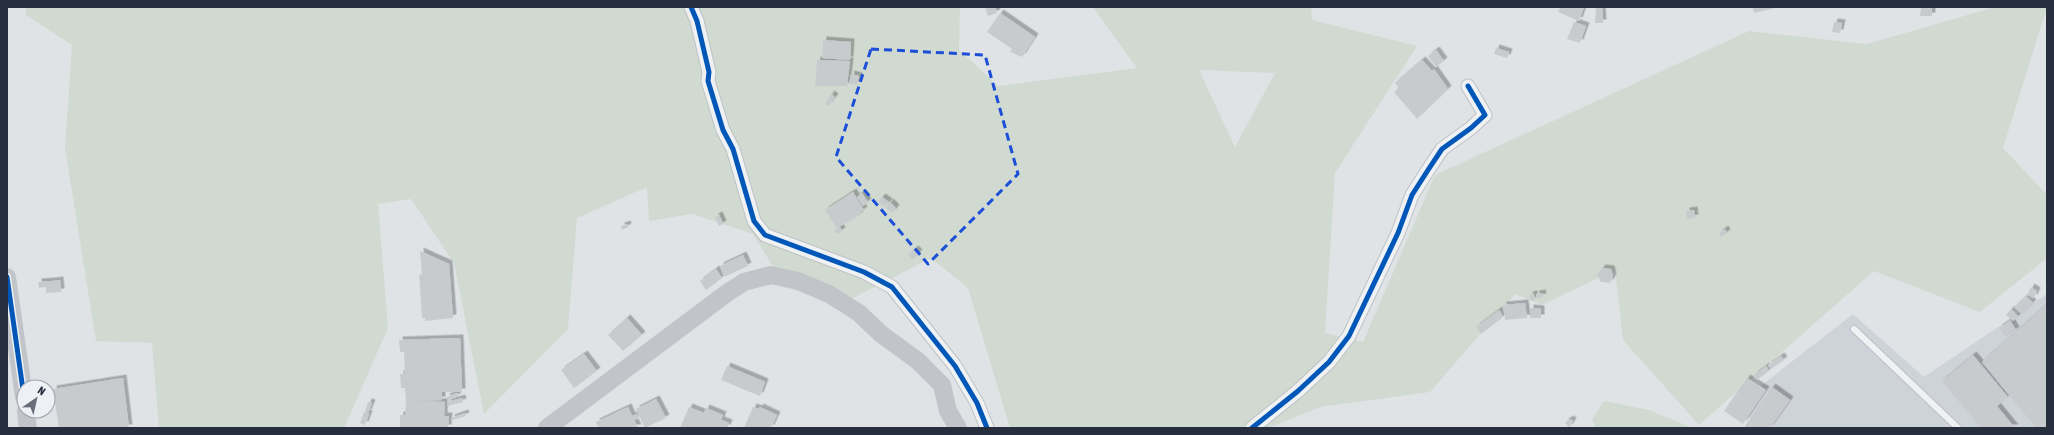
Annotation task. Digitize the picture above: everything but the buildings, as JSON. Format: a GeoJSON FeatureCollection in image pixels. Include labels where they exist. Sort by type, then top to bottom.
{"type":"FeatureCollection","features":[{"type":"Feature","properties":{"kind":"street"},"geometry":{"type":"LineString","coordinates":[[691,7],[697,21],[709,72],[708,81],[723,130],[733,149],[754,221],[765,235],[864,272],[892,287],[960,374],[977,403],[987,428]]}},
{"type":"Feature","properties":{"kind":"street"},"geometry":{"type":"LineString","coordinates":[[1252,428],[1298,391],[1329,362],[1349,336],[1398,233],[1412,195],[1442,150],[1471,128],[1485,114],[1468,86]]}},
{"type":"Feature","properties":{"kind":"street"},"geometry":{"type":"LineString","coordinates":[[547,428],[727,293],[744,282],[771,275],[798,282],[829,294],[859,313],[881,334],[918,361],[942,385],[948,411],[958,428]]}},
{"type":"Feature","properties":{"kind":"street"},"geometry":{"type":"LineString","coordinates":[[7,277],[21,379]]}},
{"type":"Feature","properties":{"kind":"street"},"geometry":{"type":"LineString","coordinates":[[942,385],[960,374]]}},
{"type":"Feature","properties":{"kind":"lane"},"geometry":{"type":"LineString","coordinates":[[1854,329],[1958,428]]}},
{"type":"Feature","properties":{"kind":"highlighted area"},"geometry":{"type":"Polygon","coordinates":[[[871,49],[985,55],[1018,174],[928,264],[836,157],[871,49]]]}},
{"type":"Feature","properties":{"kind":"shaded area"},"geometry":{"type":"Polygon","coordinates":[[[26,7],[960,7],[959,50],[998,86],[1137,68],[1093,7],[1311,7],[1312,20],[1417,46],[1335,173],[1325,333],[1363,342],[1435,175],[1749,31],[1867,44],[1995,7],[2047,7],[2003,148],[2047,195],[2047,258],[1980,312],[1874,271],[1699,425],[1623,340],[1615,270],[1542,305],[1515,294],[1430,392],[1320,407],[1269,428],[1010,428],[968,288],[931,258],[853,298],[772,265],[753,234],[692,214],[649,221],[647,187],[577,218],[568,329],[484,414],[454,263],[411,199],[378,204],[388,328],[344,428],[159,428],[152,343],[96,341],[65,148],[72,45],[26,15],[26,7]],[[1199,70],[1235,147],[1275,73],[1199,70]]]}},
{"type":"Feature","properties":{"kind":"shaded area"},"geometry":{"type":"Polygon","coordinates":[[[2047,294],[2047,428],[1763,428],[1734,407],[1853,314],[1924,377],[2047,294]]]}},
{"type":"Feature","properties":{"kind":"shaded area"},"geometry":{"type":"Polygon","coordinates":[[[1604,401],[1649,410],[1693,428],[1596,428],[1592,419],[1604,401]]]}},
{"type":"Feature","properties":{"kind":"cycle path"},"geometry":{"type":"LineString","coordinates":[[691,7],[697,21],[709,72],[708,81],[723,130],[733,149],[754,221],[765,235],[864,272],[892,287],[955,366],[977,403],[987,428]]}},
{"type":"Feature","properties":{"kind":"cycle path"},"geometry":{"type":"LineString","coordinates":[[1252,428],[1298,391],[1329,362],[1349,336],[1398,233],[1412,195],[1442,149],[1471,128],[1485,115],[1468,86]]}},
{"type":"Feature","properties":{"kind":"cycle path"},"geometry":{"type":"LineString","coordinates":[[7,277],[21,379]]}}]}
